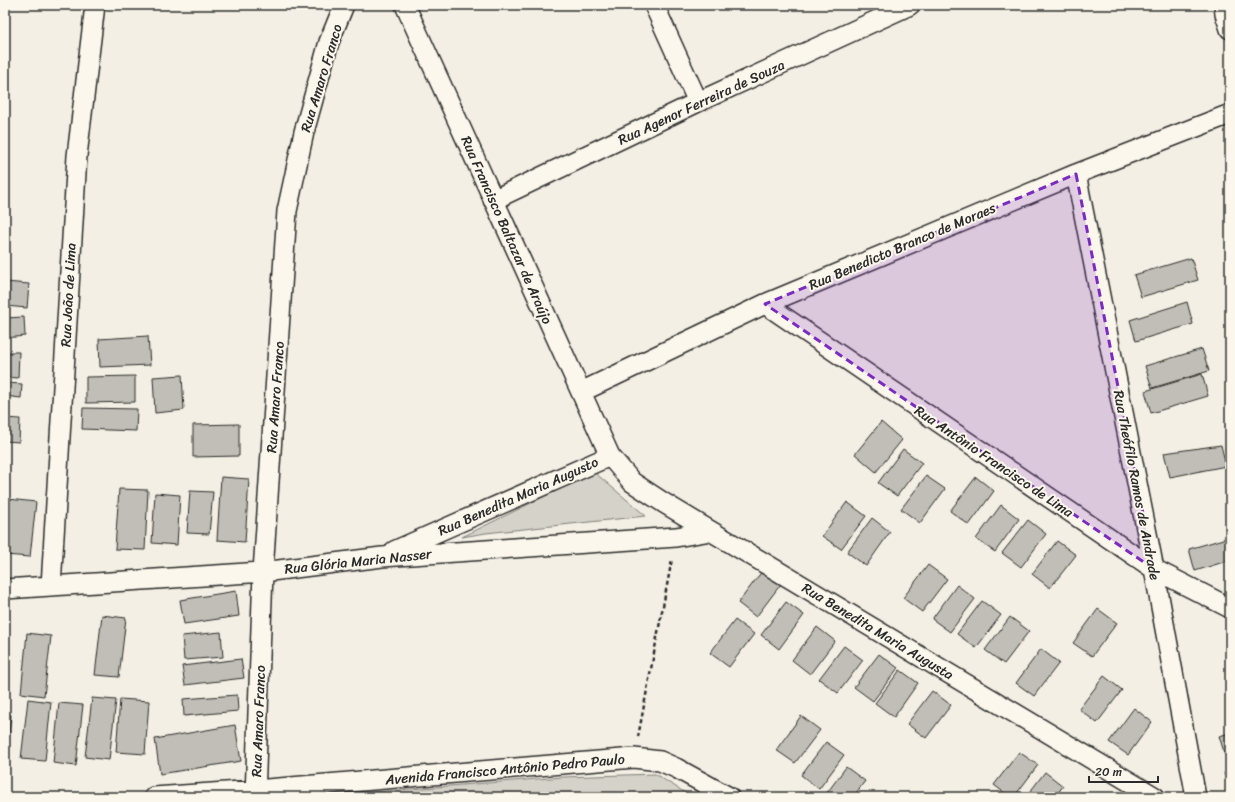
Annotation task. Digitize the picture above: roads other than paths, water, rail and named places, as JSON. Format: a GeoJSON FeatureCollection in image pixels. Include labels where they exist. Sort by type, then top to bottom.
{"type":"FeatureCollection","features":[{"type":"Feature","properties":{"kind":"street","name":"Rua João de Lima"},"geometry":{"type":"LineString","coordinates":[[51,586],[77,156],[95,5]]}},
{"type":"Feature","properties":{"kind":"street","name":"Rua Amaro Franco"},"geometry":{"type":"LineString","coordinates":[[255,793],[263,572],[288,211],[304,132],[329,42],[344,5]]}},
{"type":"Feature","properties":{"kind":"street","name":"Rua Francisco Baltazar de Araújo"},"geometry":{"type":"LineString","coordinates":[[405,5],[610,456]]}},
{"type":"Feature","properties":{"kind":"street"},"geometry":{"type":"LineString","coordinates":[[654,5],[698,102]]}},
{"type":"Feature","properties":{"kind":"street"},"geometry":{"type":"LineString","coordinates":[[1224,5],[1225,14],[1230,29]]}},
{"type":"Feature","properties":{"kind":"street","name":"Rua Agenor Ferreira de Souza"},"geometry":{"type":"LineString","coordinates":[[493,200],[904,6]]}},
{"type":"Feature","properties":{"kind":"street","name":"Rua Benedicto Branco de Moraes"},"geometry":{"type":"LineString","coordinates":[[581,392],[765,304],[1076,174],[1230,114]]}},
{"type":"Feature","properties":{"kind":"street","name":"Rua Theófilo Ramos de Andrade"},"geometry":{"type":"LineString","coordinates":[[1076,174],[1154,569],[1196,797]]}},
{"type":"Feature","properties":{"kind":"street","name":"Rua Antônio Francisco de Lima"},"geometry":{"type":"LineString","coordinates":[[765,304],[1154,569],[1230,608]]}},
{"type":"Feature","properties":{"kind":"street","name":"Rua Benedita Maria Augusta"},"geometry":{"type":"LineString","coordinates":[[610,456],[632,482],[664,503],[1155,797]]}},
{"type":"Feature","properties":{"kind":"street","name":"Rua Benedita Maria Augusto"},"geometry":{"type":"LineString","coordinates":[[382,557],[610,456]]}},
{"type":"Feature","properties":{"kind":"street","name":"Rua Glória Maria Nasser"},"geometry":{"type":"LineString","coordinates":[[5,589],[263,572],[382,557],[676,537],[711,531]]}},
{"type":"Feature","properties":{"kind":"street","name":"Avenida Francisco Antônio Pedro Paulo"},"geometry":{"type":"LineString","coordinates":[[154,797],[255,793],[634,758],[660,761],[729,797]]}}]}
